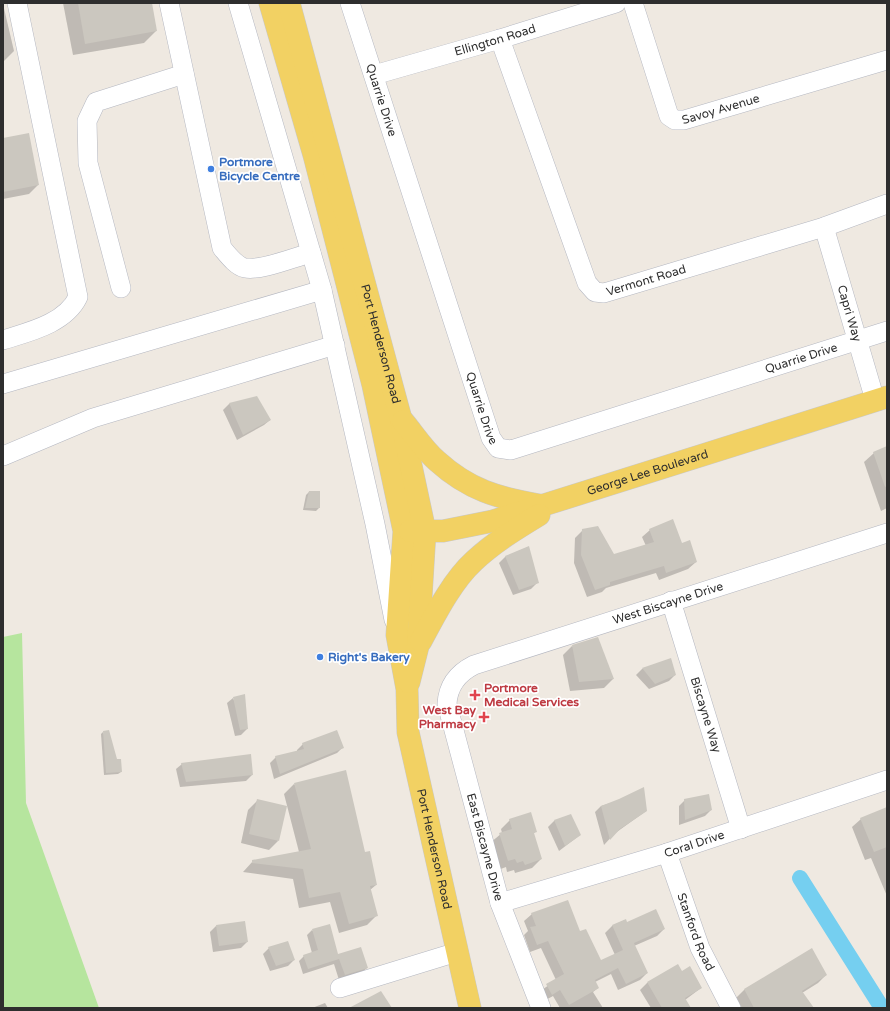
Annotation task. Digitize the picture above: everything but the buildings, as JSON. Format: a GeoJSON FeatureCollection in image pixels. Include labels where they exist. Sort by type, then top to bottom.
{"type":"FeatureCollection","features":[{"type":"Feature","properties":{"kind":"main road","name":"Port Henderson Road"},"geometry":{"type":"LineString","coordinates":[[270,3],[314,155],[371,378],[415,531],[397,635],[407,689],[408,732],[470,1008]]}},
{"type":"Feature","properties":{"kind":"main road","name":"Port Henderson Road"},"geometry":{"type":"LineString","coordinates":[[289,3],[401,419],[415,531],[418,646],[407,689]]}},
{"type":"Feature","properties":{"kind":"main road","name":"George Lee Boulevard"},"geometry":{"type":"LineString","coordinates":[[415,531],[443,531],[493,522],[881,398]]}},
{"type":"Feature","properties":{"kind":"main road"},"geometry":{"type":"LineString","coordinates":[[401,419],[436,461],[472,487],[504,499],[554,503]]}},
{"type":"Feature","properties":{"kind":"main road"},"geometry":{"type":"LineString","coordinates":[[418,646],[438,610],[472,562],[499,541],[554,503]]}},
{"type":"Feature","properties":{"kind":"street"},"geometry":{"type":"LineString","coordinates":[[3,340],[47,325],[66,312],[78,297],[17,3]]}},
{"type":"Feature","properties":{"kind":"street"},"geometry":{"type":"LineString","coordinates":[[168,3],[222,248],[232,260],[244,268],[256,268],[311,253]]}},
{"type":"Feature","properties":{"kind":"street"},"geometry":{"type":"LineString","coordinates":[[238,3],[322,290],[375,524],[397,635]]}},
{"type":"Feature","properties":{"kind":"street","name":"Quarrie Drive"},"geometry":{"type":"LineString","coordinates":[[350,3],[491,438],[498,448],[511,450],[887,331]]}},
{"type":"Feature","properties":{"kind":"street","name":"Ellington Road"},"geometry":{"type":"LineString","coordinates":[[374,74],[500,39],[616,3]]}},
{"type":"Feature","properties":{"kind":"street","name":"Savoy Avenue"},"geometry":{"type":"LineString","coordinates":[[634,3],[669,116],[675,120],[684,120],[887,60]]}},
{"type":"Feature","properties":{"kind":"street","name":"Vermont Road"},"geometry":{"type":"LineString","coordinates":[[500,39],[586,283],[595,292],[604,293],[824,227],[887,204]]}},
{"type":"Feature","properties":{"kind":"street"},"geometry":{"type":"LineString","coordinates":[[121,288],[88,163],[87,121],[96,102],[184,74]]}},
{"type":"Feature","properties":{"kind":"street","name":"Capri Way"},"geometry":{"type":"LineString","coordinates":[[824,227],[857,340],[881,398]]}},
{"type":"Feature","properties":{"kind":"street"},"geometry":{"type":"LineString","coordinates":[[3,384],[322,290]]}},
{"type":"Feature","properties":{"kind":"street"},"geometry":{"type":"LineString","coordinates":[[3,456],[93,418],[334,345]]}},
{"type":"Feature","properties":{"kind":"street"},"geometry":{"type":"LineString","coordinates":[[375,524],[389,529],[415,531]]}},
{"type":"Feature","properties":{"kind":"street","name":"West Biscayne Drive"},"geometry":{"type":"LineString","coordinates":[[454,682],[462,672],[474,665],[887,533]]}},
{"type":"Feature","properties":{"kind":"street","name":"Biscayne Way"},"geometry":{"type":"LineString","coordinates":[[671,601],[741,829]]}},
{"type":"Feature","properties":{"kind":"street","name":"East Biscayne Drive"},"geometry":{"type":"LineString","coordinates":[[454,682],[447,696],[447,704],[500,903],[541,1008]]}},
{"type":"Feature","properties":{"kind":"street","name":"Coral Drive"},"geometry":{"type":"LineString","coordinates":[[500,903],[667,853],[887,780]]}},
{"type":"Feature","properties":{"kind":"street","name":"Stanford Road"},"geometry":{"type":"LineString","coordinates":[[667,853],[700,948],[731,1008]]}},
{"type":"Feature","properties":{"kind":"street"},"geometry":{"type":"LineString","coordinates":[[340,988],[457,952]]}},
{"type":"Feature","properties":{"kind":"green space"},"geometry":{"type":"Polygon","coordinates":[[[22,633],[26,803],[99,1008],[3,1008],[3,637],[22,633]]]}},
{"type":"Feature","properties":{"kind":"waterway"},"geometry":{"type":"LineString","coordinates":[[800,878],[882,1008]]}},
{"type":"Feature","properties":{"kind":"place","name":"Portmore Bicycle Centre"},"geometry":{"type":"Point","coordinates":[211,169]}},
{"type":"Feature","properties":{"kind":"place","name":"Right's Bakery"},"geometry":{"type":"Point","coordinates":[320,657]}},
{"type":"Feature","properties":{"kind":"place","name":"Portmore Medical Services"},"geometry":{"type":"Point","coordinates":[475,695]}},
{"type":"Feature","properties":{"kind":"place","name":"West Bay Pharmacy"},"geometry":{"type":"Point","coordinates":[484,717]}}]}
